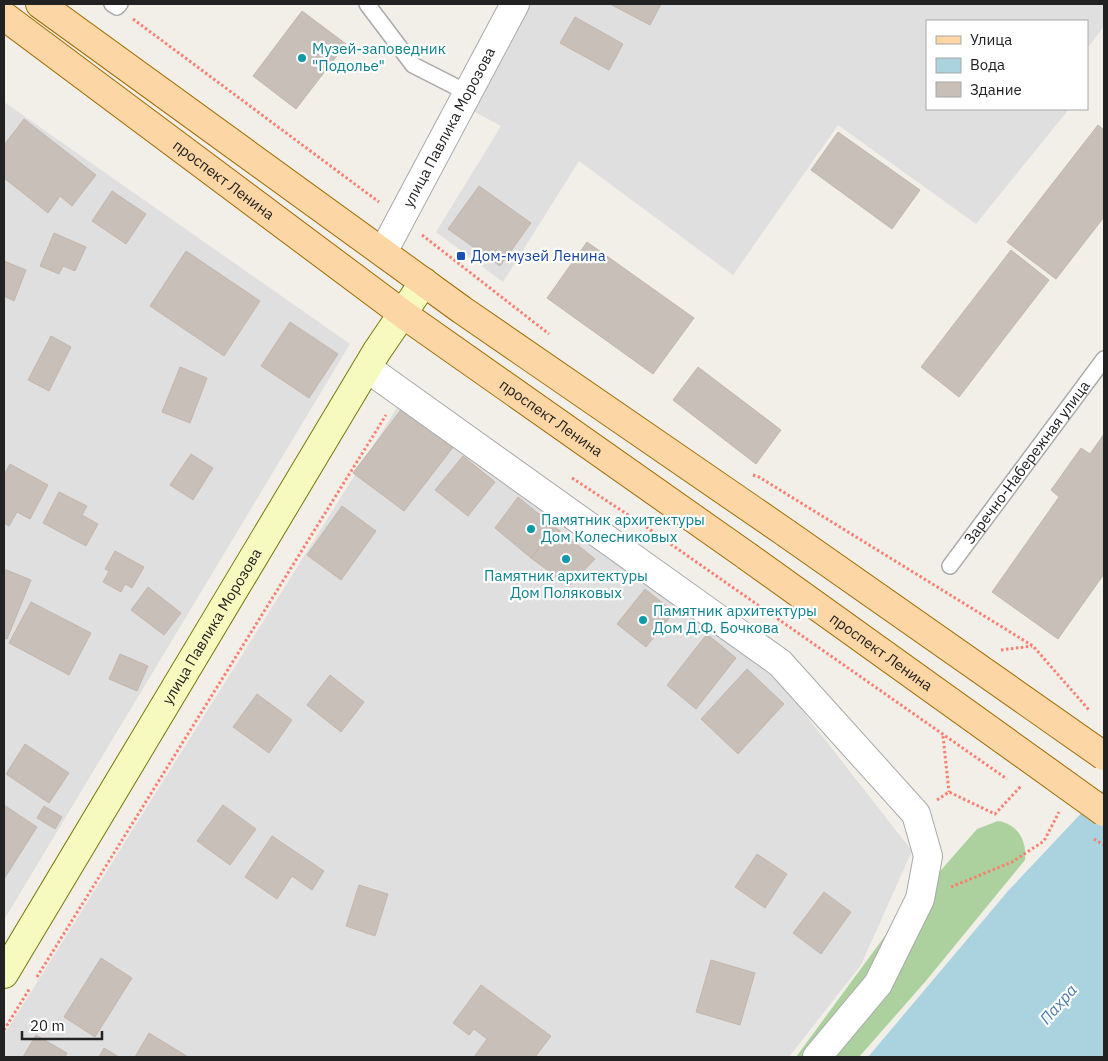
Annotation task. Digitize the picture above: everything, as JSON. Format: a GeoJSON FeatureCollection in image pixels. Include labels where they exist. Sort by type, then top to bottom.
{"type":"FeatureCollection","features":[{"type":"Feature","properties":{"kind":"main road"},"geometry":{"type":"LineString","coordinates":[[40,4],[424,282],[1104,756]]}},
{"type":"Feature","properties":{"kind":"main road","name":"проспект Ленина"},"geometry":{"type":"LineString","coordinates":[[4,16],[402,314],[747,556],[1104,812]]}},
{"type":"Feature","properties":{"kind":"street","name":"улица Павлика Морозова"},"geometry":{"type":"LineString","coordinates":[[383,252],[515,4]]}},
{"type":"Feature","properties":{"kind":"street","name":"улица Павлика Морозова"},"geometry":{"type":"LineString","coordinates":[[4,974],[367,368],[424,282]]}},
{"type":"Feature","properties":{"kind":"street"},"geometry":{"type":"LineString","coordinates":[[367,368],[780,663],[916,814],[928,856],[920,899],[878,984],[817,1057]]}},
{"type":"Feature","properties":{"kind":"lane"},"geometry":{"type":"LineString","coordinates":[[367,4],[413,65],[468,93]]}},
{"type":"Feature","properties":{"kind":"lane","name":"Заречно-Набережная улица"},"geometry":{"type":"LineString","coordinates":[[950,566],[1104,359]]}},
{"type":"Feature","properties":{"kind":"path"},"geometry":{"type":"LineString","coordinates":[[116,5],[401,219]]}},
{"type":"Feature","properties":{"kind":"path"},"geometry":{"type":"LineString","coordinates":[[4,1030],[401,391]]}},
{"type":"Feature","properties":{"kind":"path"},"geometry":{"type":"LineString","coordinates":[[642,524],[1008,780]]}},
{"type":"Feature","properties":{"kind":"path"},"geometry":{"type":"LineString","coordinates":[[995,652],[1033,646]]}},
{"type":"Feature","properties":{"kind":"path"},"geometry":{"type":"LineString","coordinates":[[944,736],[949,792]]}},
{"type":"Feature","properties":{"kind":"path"},"geometry":{"type":"LineString","coordinates":[[1016,785],[1024,790]]}},
{"type":"Feature","properties":{"kind":"path"},"geometry":{"type":"LineString","coordinates":[[920,899],[1012,862],[1044,841],[1060,809]]}},
{"type":"Feature","properties":{"kind":"path"},"geometry":{"type":"LineString","coordinates":[[1056,812],[1064,818]]}},
{"type":"Feature","properties":{"kind":"path"},"geometry":{"type":"LineString","coordinates":[[1088,834],[1104,845]]}},
{"type":"Feature","properties":{"kind":"shaded area"},"geometry":{"type":"Polygon","coordinates":[[[528,4],[1104,4],[1104,26],[1088,48],[1088,20],[926,20],[926,110],[1068,110],[976,224],[838,125],[733,275],[579,161],[503,282],[436,232],[501,126],[473,111],[528,4]]]}},
{"type":"Feature","properties":{"kind":"shaded area"},"geometry":{"type":"Polygon","coordinates":[[[4,102],[350,344],[4,920],[4,102]]]}},
{"type":"Feature","properties":{"kind":"shaded area"},"geometry":{"type":"Polygon","coordinates":[[[403,398],[780,682],[912,851],[861,965],[789,1057],[4,1057],[4,1035],[403,398]]]}},
{"type":"Feature","properties":{"kind":"green space"},"geometry":{"type":"Polygon","coordinates":[[[998,821],[1011,826],[1020,834],[1023,840],[1025,860],[925,982],[859,1057],[796,1057],[893,925],[977,829],[998,821]]]}},
{"type":"Feature","properties":{"kind":"water","name":"Пахра"},"geometry":{"type":"Polygon","coordinates":[[[1104,789],[1104,1057],[868,1057],[1008,891],[1104,789]]]}},
{"type":"Feature","properties":{"kind":"building"},"geometry":{"type":"Polygon","coordinates":[[[610,4],[661,4],[650,25],[610,4]]]}},
{"type":"Feature","properties":{"kind":"building"},"geometry":{"type":"Polygon","coordinates":[[[302,11],[346,44],[296,109],[253,76],[302,11]]]}},
{"type":"Feature","properties":{"kind":"building"},"geometry":{"type":"Polygon","coordinates":[[[575,17],[623,44],[609,70],[560,43],[575,17]]]}},
{"type":"Feature","properties":{"kind":"building"},"geometry":{"type":"Polygon","coordinates":[[[24,119],[96,175],[72,206],[60,196],[48,213],[4,178],[4,145],[24,119]]]}},
{"type":"Feature","properties":{"kind":"building"},"geometry":{"type":"Polygon","coordinates":[[[1098,125],[1104,130],[1104,217],[1056,279],[1007,242],[1098,125]]]}},
{"type":"Feature","properties":{"kind":"building"},"geometry":{"type":"Polygon","coordinates":[[[838,132],[920,190],[892,229],[811,170],[838,132]]]}},
{"type":"Feature","properties":{"kind":"building"},"geometry":{"type":"Polygon","coordinates":[[[479,186],[531,223],[500,266],[448,229],[479,186]]]}},
{"type":"Feature","properties":{"kind":"building"},"geometry":{"type":"Polygon","coordinates":[[[112,191],[146,214],[126,244],[92,221],[112,191]]]}},
{"type":"Feature","properties":{"kind":"building"},"geometry":{"type":"Polygon","coordinates":[[[54,233],[86,247],[75,271],[63,266],[59,274],[40,266],[54,233]]]}},
{"type":"Feature","properties":{"kind":"building"},"geometry":{"type":"Polygon","coordinates":[[[587,242],[694,318],[653,374],[547,298],[587,242]]]}},
{"type":"Feature","properties":{"kind":"building"},"geometry":{"type":"Polygon","coordinates":[[[1011,250],[1049,280],[959,397],[921,367],[1011,250]]]}},
{"type":"Feature","properties":{"kind":"building"},"geometry":{"type":"Polygon","coordinates":[[[186,251],[260,301],[224,356],[150,306],[186,251]]]}},
{"type":"Feature","properties":{"kind":"building"},"geometry":{"type":"Polygon","coordinates":[[[4,261],[26,270],[14,301],[4,296],[4,261]]]}},
{"type":"Feature","properties":{"kind":"building"},"geometry":{"type":"Polygon","coordinates":[[[290,322],[338,354],[309,398],[261,366],[290,322]]]}},
{"type":"Feature","properties":{"kind":"building"},"geometry":{"type":"Polygon","coordinates":[[[51,336],[71,347],[49,391],[28,380],[51,336]]]}},
{"type":"Feature","properties":{"kind":"building"},"geometry":{"type":"Polygon","coordinates":[[[180,367],[207,378],[190,423],[162,412],[180,367]]]}},
{"type":"Feature","properties":{"kind":"building"},"geometry":{"type":"Polygon","coordinates":[[[698,367],[781,430],[756,464],[673,400],[698,367]]]}},
{"type":"Feature","properties":{"kind":"building"},"geometry":{"type":"Polygon","coordinates":[[[403,407],[454,446],[404,511],[353,473],[403,407]]]}},
{"type":"Feature","properties":{"kind":"building"},"geometry":{"type":"Polygon","coordinates":[[[1104,434],[1104,574],[1058,639],[992,592],[1059,497],[1051,490],[1081,448],[1090,454],[1104,434]]]}},
{"type":"Feature","properties":{"kind":"building"},"geometry":{"type":"Polygon","coordinates":[[[191,454],[213,468],[193,500],[170,485],[191,454]]]}},
{"type":"Feature","properties":{"kind":"building"},"geometry":{"type":"Polygon","coordinates":[[[463,456],[495,482],[468,516],[435,490],[463,456]]]}},
{"type":"Feature","properties":{"kind":"building"},"geometry":{"type":"Polygon","coordinates":[[[10,464],[48,485],[30,519],[17,512],[9,526],[4,523],[4,475],[10,464]]]}},
{"type":"Feature","properties":{"kind":"building"},"geometry":{"type":"Polygon","coordinates":[[[59,492],[87,506],[82,515],[98,524],[86,546],[43,523],[59,492]]]}},
{"type":"Feature","properties":{"kind":"building"},"geometry":{"type":"Polygon","coordinates":[[[518,497],[555,527],[531,558],[495,528],[518,497]]]}},
{"type":"Feature","properties":{"kind":"building"},"geometry":{"type":"Polygon","coordinates":[[[342,506],[376,531],[341,580],[307,555],[342,506]]]}},
{"type":"Feature","properties":{"kind":"building"},"geometry":{"type":"Polygon","coordinates":[[[555,527],[595,559],[569,586],[531,558],[555,527]]]}},
{"type":"Feature","properties":{"kind":"building"},"geometry":{"type":"Polygon","coordinates":[[[115,551],[144,567],[132,588],[125,584],[121,592],[103,582],[109,571],[105,569],[115,551]]]}},
{"type":"Feature","properties":{"kind":"building"},"geometry":{"type":"Polygon","coordinates":[[[4,569],[31,580],[7,639],[4,638],[4,569]]]}},
{"type":"Feature","properties":{"kind":"building"},"geometry":{"type":"Polygon","coordinates":[[[148,587],[181,613],[164,635],[131,610],[148,587]]]}},
{"type":"Feature","properties":{"kind":"building"},"geometry":{"type":"Polygon","coordinates":[[[645,589],[674,612],[646,647],[617,624],[645,589]]]}},
{"type":"Feature","properties":{"kind":"building"},"geometry":{"type":"Polygon","coordinates":[[[31,602],[91,633],[69,675],[9,643],[31,602]]]}},
{"type":"Feature","properties":{"kind":"building"},"geometry":{"type":"Polygon","coordinates":[[[707,634],[736,658],[696,709],[667,685],[707,634]]]}},
{"type":"Feature","properties":{"kind":"building"},"geometry":{"type":"Polygon","coordinates":[[[120,654],[148,666],[137,691],[109,679],[120,654]]]}},
{"type":"Feature","properties":{"kind":"building"},"geometry":{"type":"Polygon","coordinates":[[[747,669],[784,704],[738,754],[701,719],[747,669]]]}},
{"type":"Feature","properties":{"kind":"building"},"geometry":{"type":"Polygon","coordinates":[[[330,675],[364,702],[341,732],[307,705],[330,675]]]}},
{"type":"Feature","properties":{"kind":"building"},"geometry":{"type":"Polygon","coordinates":[[[257,694],[292,720],[269,753],[233,727],[257,694]]]}},
{"type":"Feature","properties":{"kind":"building"},"geometry":{"type":"Polygon","coordinates":[[[25,744],[69,773],[49,803],[6,774],[25,744]]]}},
{"type":"Feature","properties":{"kind":"building"},"geometry":{"type":"Polygon","coordinates":[[[4,805],[37,827],[4,879],[4,805]]]}},
{"type":"Feature","properties":{"kind":"building"},"geometry":{"type":"Polygon","coordinates":[[[223,805],[256,829],[230,865],[197,841],[223,805]]]}},
{"type":"Feature","properties":{"kind":"building"},"geometry":{"type":"Polygon","coordinates":[[[44,806],[62,817],[55,829],[37,818],[44,806]]]}},
{"type":"Feature","properties":{"kind":"building"},"geometry":{"type":"Polygon","coordinates":[[[272,836],[324,871],[312,890],[292,876],[277,899],[245,877],[272,836]]]}},
{"type":"Feature","properties":{"kind":"building"},"geometry":{"type":"Polygon","coordinates":[[[757,854],[787,874],[765,908],[735,887],[757,854]]]}},
{"type":"Feature","properties":{"kind":"building"},"geometry":{"type":"Polygon","coordinates":[[[359,885],[388,894],[375,936],[346,926],[359,885]]]}},
{"type":"Feature","properties":{"kind":"building"},"geometry":{"type":"Polygon","coordinates":[[[824,892],[851,912],[821,954],[793,933],[824,892]]]}},
{"type":"Feature","properties":{"kind":"building"},"geometry":{"type":"Polygon","coordinates":[[[101,958],[132,978],[95,1037],[64,1017],[101,958]]]}},
{"type":"Feature","properties":{"kind":"building"},"geometry":{"type":"Polygon","coordinates":[[[711,960],[755,973],[740,1025],[696,1012],[711,960]]]}},
{"type":"Feature","properties":{"kind":"building"},"geometry":{"type":"Polygon","coordinates":[[[481,985],[551,1036],[535,1057],[474,1057],[487,1039],[474,1029],[469,1035],[453,1023],[481,985]]]}},
{"type":"Feature","properties":{"kind":"building"},"geometry":{"type":"Polygon","coordinates":[[[149,1033],[188,1057],[135,1057],[149,1033]]]}},
{"type":"Feature","properties":{"kind":"building"},"geometry":{"type":"Polygon","coordinates":[[[36,1035],[67,1053],[65,1057],[23,1057],[36,1035]]]}},
{"type":"Feature","properties":{"kind":"building"},"geometry":{"type":"Polygon","coordinates":[[[104,1048],[119,1057],[99,1057],[104,1048]]]}},
{"type":"Feature","properties":{"kind":"place","name":"Музей-заповедник \"Подолье\""},"geometry":{"type":"Point","coordinates":[302,58]}},
{"type":"Feature","properties":{"kind":"place","name":"Дом-музей Ленина"},"geometry":{"type":"Point","coordinates":[461,256]}},
{"type":"Feature","properties":{"kind":"place","name":"Памятник архитектуры Дом Колесниковых"},"geometry":{"type":"Point","coordinates":[531,529]}},
{"type":"Feature","properties":{"kind":"place","name":"Памятник архитектуры Дом Поляковых"},"geometry":{"type":"Point","coordinates":[566,559]}},
{"type":"Feature","properties":{"kind":"place","name":"Памятник архитектуры Дом Д.Ф. Бочкова"},"geometry":{"type":"Point","coordinates":[643,620]}}]}
